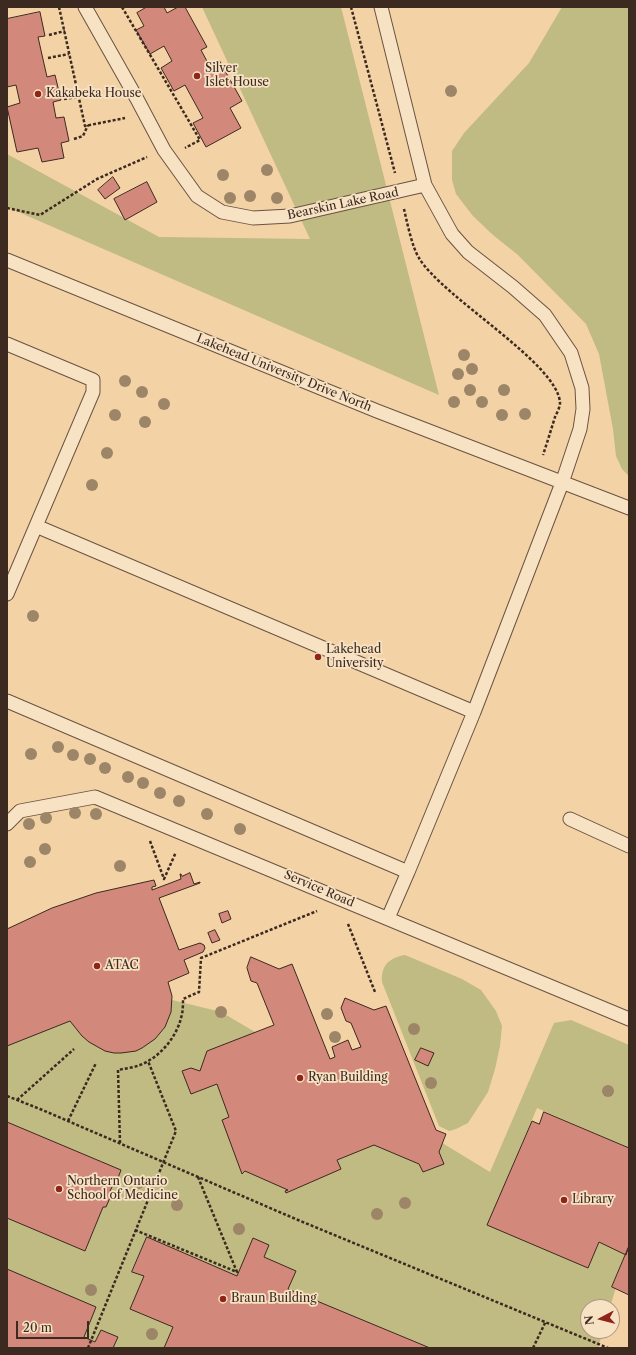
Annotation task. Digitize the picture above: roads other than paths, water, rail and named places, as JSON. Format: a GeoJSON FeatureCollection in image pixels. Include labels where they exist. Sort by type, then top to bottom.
{"type":"FeatureCollection","features":[{"type":"Feature","properties":{"kind":"lane","name":"Bearskin Lake Road"},"geometry":{"type":"LineString","coordinates":[[85,7],[166,153],[197,196],[222,212],[253,218],[290,216],[425,185]]}},
{"type":"Feature","properties":{"kind":"lane"},"geometry":{"type":"LineString","coordinates":[[381,7],[425,185],[452,234],[468,252],[513,287],[545,315],[571,354],[582,388],[583,409],[580,429],[562,483],[474,712],[388,918]]}},
{"type":"Feature","properties":{"kind":"lane","name":"Lakehead University Drive North"},"geometry":{"type":"LineString","coordinates":[[7,260],[384,414],[629,508]]}},
{"type":"Feature","properties":{"kind":"lane"},"geometry":{"type":"LineString","coordinates":[[7,344],[93,380],[93,392],[7,594]]}},
{"type":"Feature","properties":{"kind":"lane"},"geometry":{"type":"LineString","coordinates":[[36,526],[474,712]]}},
{"type":"Feature","properties":{"kind":"lane"},"geometry":{"type":"LineString","coordinates":[[7,701],[408,872]]}},
{"type":"Feature","properties":{"kind":"lane","name":"Service Road"},"geometry":{"type":"LineString","coordinates":[[7,824],[20,811],[95,797],[185,833],[629,1019]]}},
{"type":"Feature","properties":{"kind":"lane"},"geometry":{"type":"LineString","coordinates":[[570,819],[629,846]]}},
{"type":"Feature","properties":{"kind":"place","name":"Silver Islet House"},"geometry":{"type":"Point","coordinates":[197,76]}},
{"type":"Feature","properties":{"kind":"place","name":"Kakabeka House"},"geometry":{"type":"Point","coordinates":[38,94]}},
{"type":"Feature","properties":{"kind":"place","name":"Lakehead University"},"geometry":{"type":"Point","coordinates":[318,657]}},
{"type":"Feature","properties":{"kind":"place","name":"ATAC"},"geometry":{"type":"Point","coordinates":[97,966]}},
{"type":"Feature","properties":{"kind":"place","name":"Ryan Building"},"geometry":{"type":"Point","coordinates":[300,1078]}},
{"type":"Feature","properties":{"kind":"place","name":"Northern Ontario School of Medicine"},"geometry":{"type":"Point","coordinates":[59,1189]}},
{"type":"Feature","properties":{"kind":"place","name":"Library"},"geometry":{"type":"Point","coordinates":[564,1200]}},
{"type":"Feature","properties":{"kind":"place","name":"Braun Building"},"geometry":{"type":"Point","coordinates":[223,1299]}}]}
